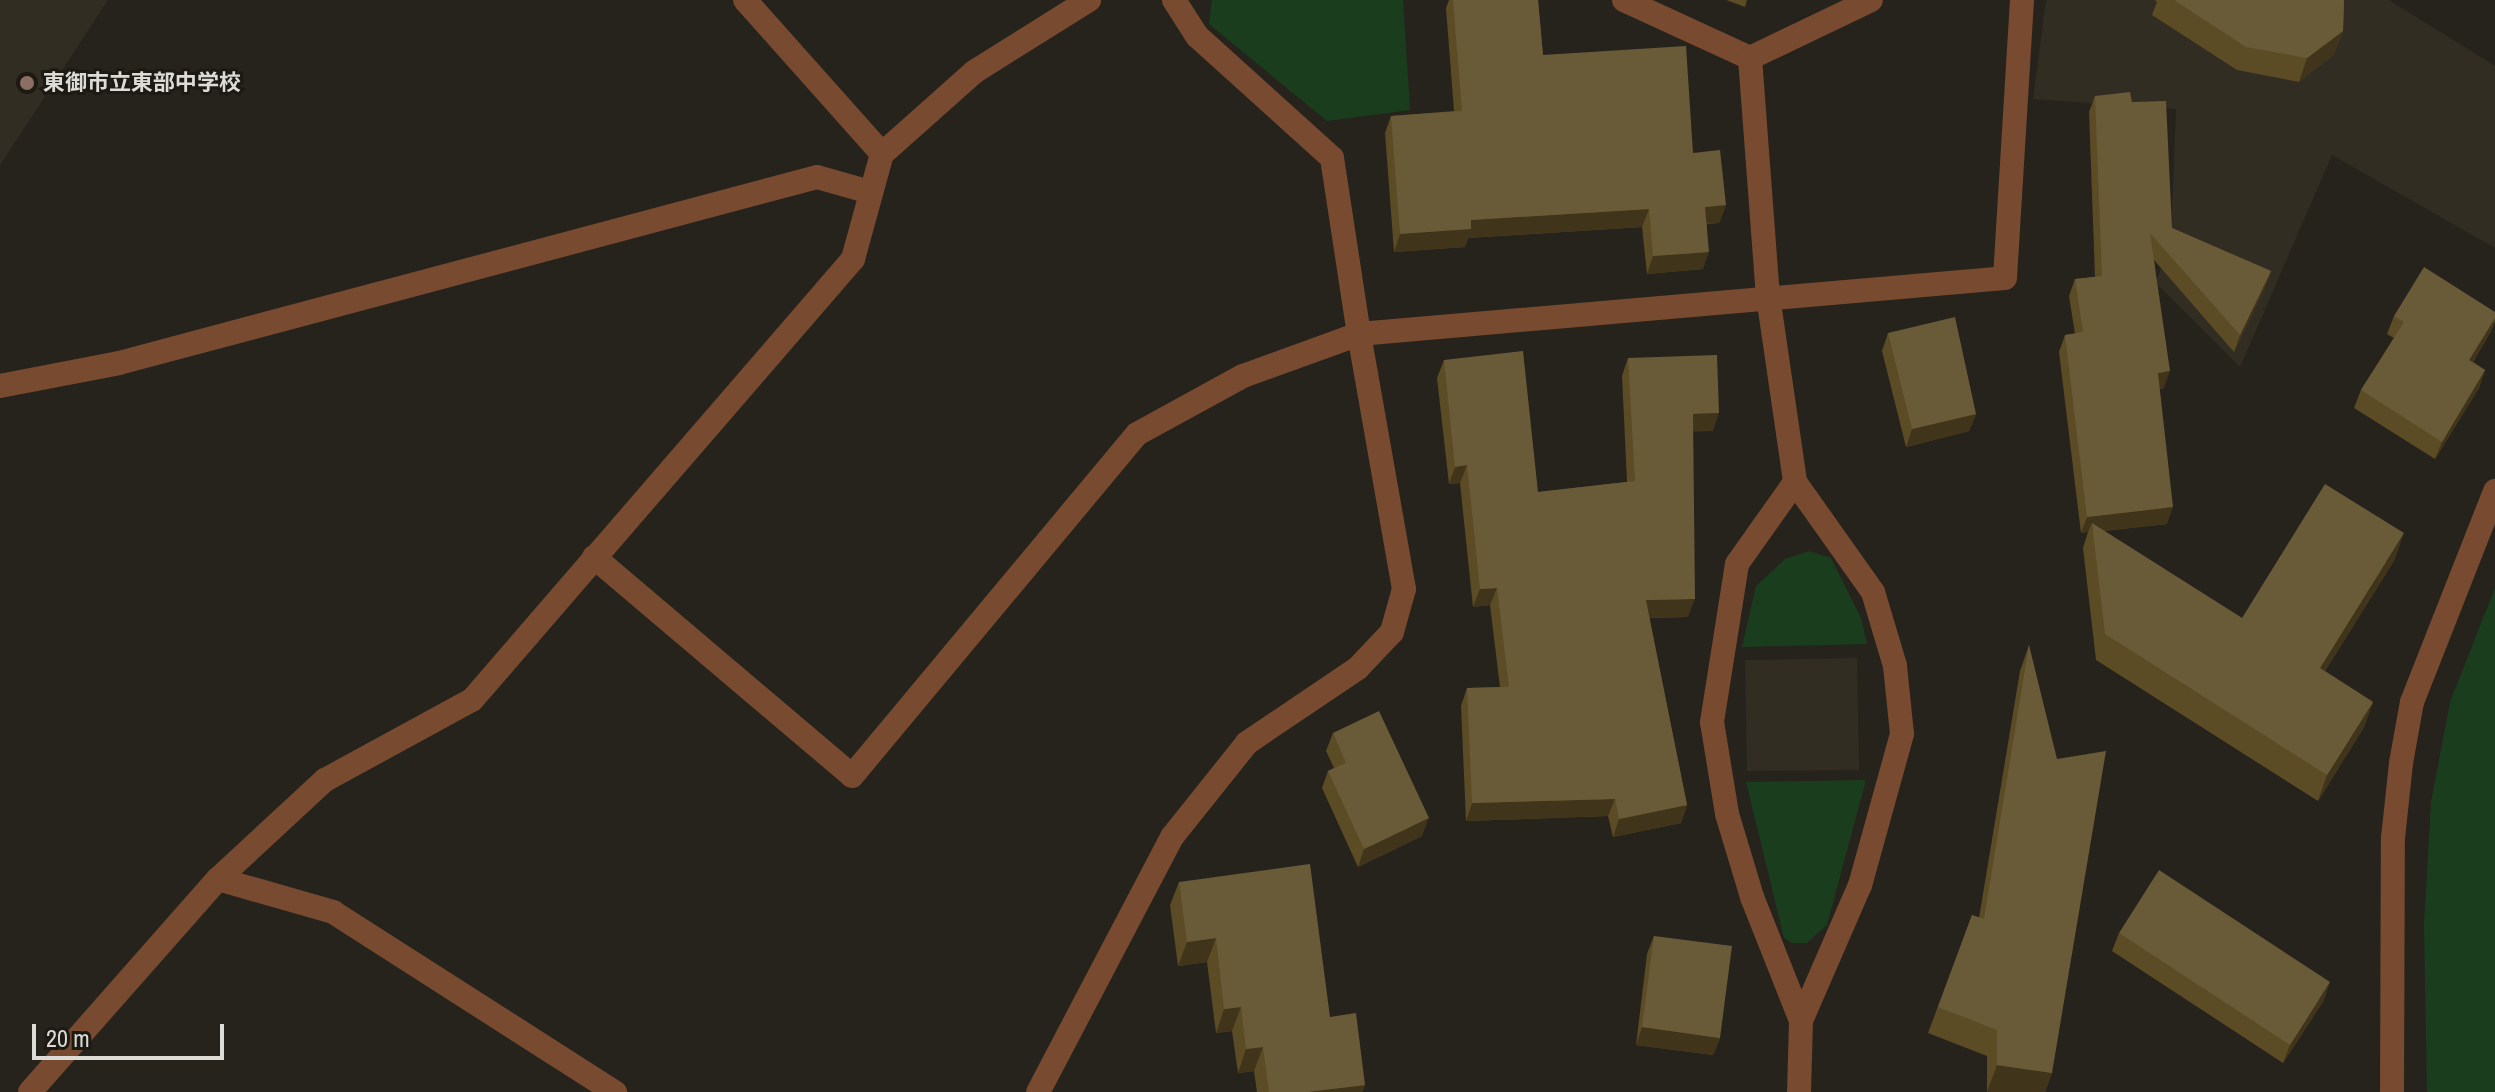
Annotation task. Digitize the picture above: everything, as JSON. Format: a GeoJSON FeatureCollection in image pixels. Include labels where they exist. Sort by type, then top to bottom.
{"type":"FeatureCollection","features":[{"type":"Feature","properties":{"kind":"street"},"geometry":{"type":"LineString","coordinates":[[745,0],[882,154]]}},
{"type":"Feature","properties":{"kind":"street"},"geometry":{"type":"LineString","coordinates":[[30,1092],[218,879],[325,780],[472,700],[853,259],[882,154],[974,72],[1089,0]]}},
{"type":"Feature","properties":{"kind":"street"},"geometry":{"type":"LineString","coordinates":[[1038,1092],[1172,837],[1247,743],[1358,668],[1392,632],[1404,589],[1332,158],[1197,36],[1174,0]]}},
{"type":"Feature","properties":{"kind":"street"},"geometry":{"type":"LineString","coordinates":[[1624,0],[1750,58]]}},
{"type":"Feature","properties":{"kind":"street"},"geometry":{"type":"LineString","coordinates":[[1750,58],[1871,0]]}},
{"type":"Feature","properties":{"kind":"street"},"geometry":{"type":"LineString","coordinates":[[594,557],[852,776],[1137,434],[1243,376],[1359,334],[1768,296],[2005,278],[2022,0]]}},
{"type":"Feature","properties":{"kind":"street"},"geometry":{"type":"LineString","coordinates":[[1750,58],[1768,296],[1795,482],[1873,592],[1895,666],[1902,734],[1860,885],[1801,1021],[1799,1092]]}},
{"type":"Feature","properties":{"kind":"street"},"geometry":{"type":"LineString","coordinates":[[0,386],[119,363],[817,177],[870,192]]}},
{"type":"Feature","properties":{"kind":"street"},"geometry":{"type":"LineString","coordinates":[[1795,482],[1737,564],[1712,722],[1727,814],[1752,897],[1801,1021]]}},
{"type":"Feature","properties":{"kind":"street"},"geometry":{"type":"LineString","coordinates":[[2392,1092],[2393,838],[2401,763],[2412,702],[2495,491]]}},
{"type":"Feature","properties":{"kind":"street"},"geometry":{"type":"LineString","coordinates":[[218,879],[333,912],[615,1092]]}},
{"type":"Feature","properties":{"kind":"shaded area","name":"東御市立東部中学校"},"geometry":{"type":"Polygon","coordinates":[[[0,0],[108,0],[0,165],[0,0]]]}},
{"type":"Feature","properties":{"kind":"shaded area"},"geometry":{"type":"Polygon","coordinates":[[[2046,0],[2389,0],[2495,66],[2495,248],[2332,155],[2240,367],[2156,283],[2171,236],[2176,109],[2033,99],[2046,0]]]}},
{"type":"Feature","properties":{"kind":"shaded area"},"geometry":{"type":"Polygon","coordinates":[[[1857,658],[1859,770],[1747,771],[1745,660],[1857,658]]]}},
{"type":"Feature","properties":{"kind":"green space"},"geometry":{"type":"Polygon","coordinates":[[[1212,0],[1403,0],[1410,110],[1327,121],[1209,24],[1212,0]]]}},
{"type":"Feature","properties":{"kind":"green space"},"geometry":{"type":"Polygon","coordinates":[[[1809,551],[1831,558],[1861,618],[1867,644],[1742,647],[1756,586],[1785,559],[1809,551]]]}},
{"type":"Feature","properties":{"kind":"green space"},"geometry":{"type":"Polygon","coordinates":[[[2495,588],[2495,1092],[2427,1092],[2424,925],[2431,802],[2450,702],[2495,588]]]}},
{"type":"Feature","properties":{"kind":"green space"},"geometry":{"type":"Polygon","coordinates":[[[1866,780],[1827,925],[1807,943],[1792,943],[1784,938],[1746,782],[1866,780]]]}},
{"type":"Feature","properties":{"kind":"building"},"geometry":{"type":"Polygon","coordinates":[[[1453,0],[1538,0],[1543,55],[1686,46],[1693,153],[1720,150],[1726,205],[1705,207],[1709,252],[1653,256],[1649,209],[1471,220],[1471,229],[1400,234],[1391,116],[1462,111],[1453,0]]]}},
{"type":"Feature","properties":{"kind":"building"},"geometry":{"type":"Polygon","coordinates":[[[2174,0],[2344,0],[2343,31],[2307,58],[2246,47],[2174,0]]]}},
{"type":"Feature","properties":{"kind":"building"},"geometry":{"type":"Polygon","coordinates":[[[2130,92],[2132,102],[2166,101],[2172,228],[2271,271],[2240,335],[2150,233],[2170,371],[2158,373],[2173,507],[2087,517],[2065,335],[2083,332],[2075,279],[2102,276],[2095,96],[2130,92]]]}},
{"type":"Feature","properties":{"kind":"building"},"geometry":{"type":"Polygon","coordinates":[[[2424,267],[2495,312],[2495,318],[2469,360],[2485,370],[2442,442],[2361,390],[2404,322],[2394,316],[2424,267]]]}},
{"type":"Feature","properties":{"kind":"building"},"geometry":{"type":"Polygon","coordinates":[[[1955,317],[1976,414],[1912,429],[1888,333],[1955,317]]]}},
{"type":"Feature","properties":{"kind":"building"},"geometry":{"type":"Polygon","coordinates":[[[1523,351],[1538,492],[1635,481],[1628,358],[1717,355],[1719,413],[1693,414],[1695,599],[1646,600],[1687,805],[1619,819],[1615,799],[1472,803],[1467,688],[1509,687],[1497,588],[1480,589],[1467,465],[1455,467],[1444,360],[1523,351]]]}},
{"type":"Feature","properties":{"kind":"building"},"geometry":{"type":"Polygon","coordinates":[[[2325,484],[2404,533],[2320,668],[2373,702],[2327,775],[2105,634],[2092,523],[2242,618],[2325,484]]]}},
{"type":"Feature","properties":{"kind":"building"},"geometry":{"type":"Polygon","coordinates":[[[2029,645],[2057,759],[2106,751],[2052,1073],[1997,1065],[1997,1030],[1938,1007],[1972,915],[1984,919],[2029,645]]]}},
{"type":"Feature","properties":{"kind":"building"},"geometry":{"type":"Polygon","coordinates":[[[1379,711],[1429,818],[1364,849],[1328,771],[1346,763],[1333,733],[1379,711]]]}},
{"type":"Feature","properties":{"kind":"building"},"geometry":{"type":"Polygon","coordinates":[[[1310,864],[1330,1017],[1356,1013],[1365,1085],[1307,1092],[1269,1092],[1263,1047],[1246,1049],[1241,1007],[1224,1009],[1216,938],[1187,942],[1179,882],[1310,864]]]}},
{"type":"Feature","properties":{"kind":"building"},"geometry":{"type":"Polygon","coordinates":[[[2159,870],[2330,982],[2290,1045],[2119,933],[2159,870]]]}},
{"type":"Feature","properties":{"kind":"building"},"geometry":{"type":"Polygon","coordinates":[[[1654,936],[1732,946],[1720,1038],[1642,1027],[1654,936]]]}},
{"type":"Feature","properties":{"kind":"place","name":"東御市立東部中学校"},"geometry":{"type":"Point","coordinates":[27,83]}}]}
